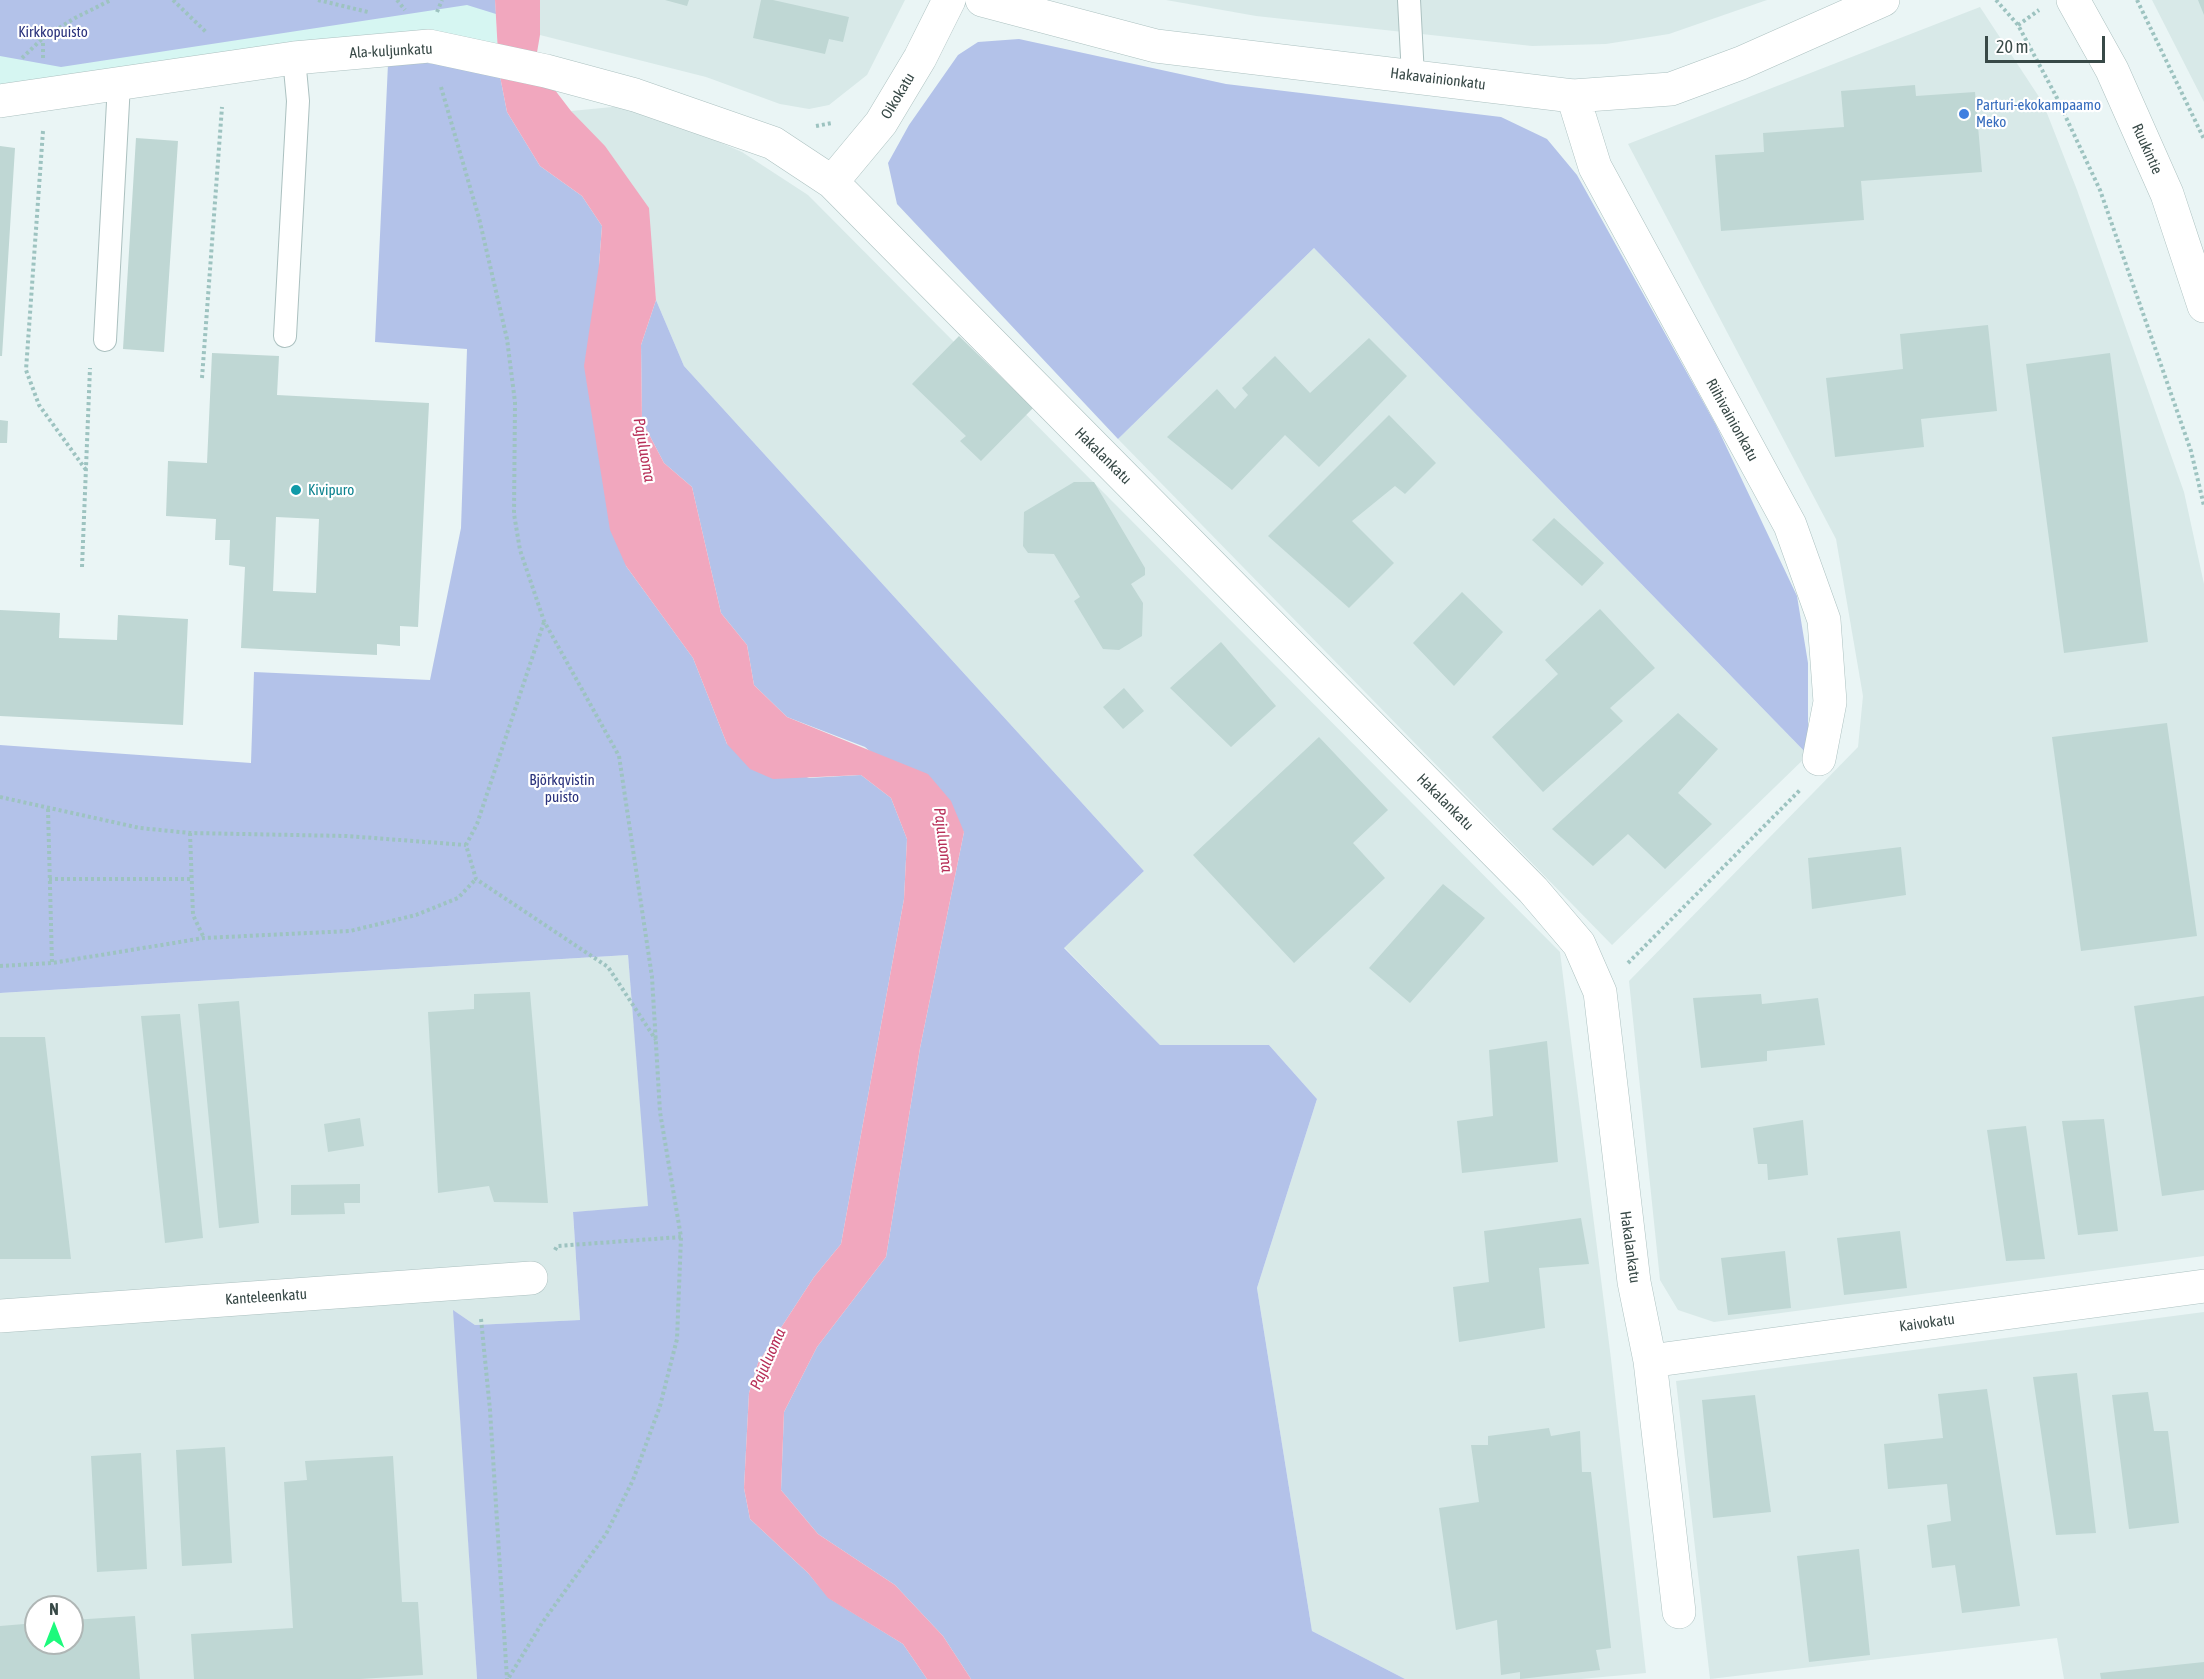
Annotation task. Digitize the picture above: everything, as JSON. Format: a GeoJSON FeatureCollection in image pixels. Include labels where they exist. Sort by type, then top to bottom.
{"type":"FeatureCollection","features":[{"type":"Feature","properties":{"kind":"street","name":"Oikokatu"},"geometry":{"type":"LineString","coordinates":[[832,182],[881,123],[920,58],[949,0]]}},
{"type":"Feature","properties":{"kind":"street","name":"Hakavainionkatu"},"geometry":{"type":"LineString","coordinates":[[982,0],[1156,46],[1574,96],[1671,89],[1741,63],[1883,0]]}},
{"type":"Feature","properties":{"kind":"street","name":"Ruukintie"},"geometry":{"type":"LineString","coordinates":[[2073,0],[2112,70],[2167,194],[2204,304]]}},
{"type":"Feature","properties":{"kind":"street","name":"Ala-kuljunkatu"},"geometry":{"type":"LineString","coordinates":[[0,101],[294,58],[429,46],[546,71],[635,95],[773,143],[832,182]]}},
{"type":"Feature","properties":{"kind":"street","name":"Riihivainionkatu"},"geometry":{"type":"LineString","coordinates":[[1574,96],[1595,167],[1790,525],[1824,620],[1830,702],[1819,759]]}},
{"type":"Feature","properties":{"kind":"street","name":"Hakalankatu"},"geometry":{"type":"LineString","coordinates":[[832,182],[1533,890],[1579,944],[1600,992],[1634,1282],[1650,1360],[1679,1612]]}},
{"type":"Feature","properties":{"kind":"street","name":"Kanteleenkatu"},"geometry":{"type":"LineString","coordinates":[[0,1316],[531,1278]]}},
{"type":"Feature","properties":{"kind":"street","name":"Kaivokatu"},"geometry":{"type":"LineString","coordinates":[[1650,1360],[2204,1286]]}},
{"type":"Feature","properties":{"kind":"lane"},"geometry":{"type":"LineString","coordinates":[[1409,0],[1413,76]]}},
{"type":"Feature","properties":{"kind":"lane"},"geometry":{"type":"LineString","coordinates":[[285,336],[298,101],[294,58]]}},
{"type":"Feature","properties":{"kind":"lane"},"geometry":{"type":"LineString","coordinates":[[105,340],[119,84]]}},
{"type":"Feature","properties":{"kind":"path"},"geometry":{"type":"LineString","coordinates":[[16,61],[23,58],[43,38],[75,18],[111,0]]}},
{"type":"Feature","properties":{"kind":"path"},"geometry":{"type":"LineString","coordinates":[[173,0],[216,42],[223,96],[202,378]]}},
{"type":"Feature","properties":{"kind":"path"},"geometry":{"type":"LineString","coordinates":[[1996,0],[2023,35],[2056,96],[2100,190],[2191,451],[2204,506]]}},
{"type":"Feature","properties":{"kind":"path"},"geometry":{"type":"LineString","coordinates":[[2137,0],[2204,139]]}},
{"type":"Feature","properties":{"kind":"path"},"geometry":{"type":"LineString","coordinates":[[43,38],[43,121],[26,370],[39,405],[86,470]]}},
{"type":"Feature","properties":{"kind":"path"},"geometry":{"type":"LineString","coordinates":[[429,46],[479,218],[507,339],[514,402],[514,514],[520,550],[544,621],[619,756],[652,977],[660,1112],[681,1237],[677,1339],[660,1406],[633,1480],[606,1534],[542,1623],[507,1679]]}},
{"type":"Feature","properties":{"kind":"path"},"geometry":{"type":"LineString","coordinates":[[810,127],[833,123],[840,117]]}},
{"type":"Feature","properties":{"kind":"path"},"geometry":{"type":"LineString","coordinates":[[82,567],[90,358],[105,340]]}},
{"type":"Feature","properties":{"kind":"path"},"geometry":{"type":"LineString","coordinates":[[544,621],[477,824],[466,845],[476,879],[608,967],[657,1041]]}},
{"type":"Feature","properties":{"kind":"path"},"geometry":{"type":"LineString","coordinates":[[1600,992],[1801,788],[1819,759]]}},
{"type":"Feature","properties":{"kind":"path"},"geometry":{"type":"LineString","coordinates":[[0,797],[140,828],[190,833],[347,836],[466,845]]}},
{"type":"Feature","properties":{"kind":"path"},"geometry":{"type":"LineString","coordinates":[[48,809],[52,963]]}},
{"type":"Feature","properties":{"kind":"path"},"geometry":{"type":"LineString","coordinates":[[190,833],[193,915],[204,938]]}},
{"type":"Feature","properties":{"kind":"path"},"geometry":{"type":"LineString","coordinates":[[50,879],[191,879]]}},
{"type":"Feature","properties":{"kind":"path"},"geometry":{"type":"LineString","coordinates":[[0,966],[52,963],[204,938],[350,931],[416,915],[458,898],[476,879]]}},
{"type":"Feature","properties":{"kind":"path"},"geometry":{"type":"LineString","coordinates":[[531,1278],[557,1246],[681,1237]]}},
{"type":"Feature","properties":{"kind":"path"},"geometry":{"type":"LineString","coordinates":[[477,1282],[490,1410],[507,1679]]}},
{"type":"Feature","properties":{"kind":"shaded area"},"geometry":{"type":"Polygon","coordinates":[[[0,0],[495,0],[498,54],[0,101],[0,0]]]}},
{"type":"Feature","properties":{"kind":"shaded area"},"geometry":{"type":"Polygon","coordinates":[[[540,0],[905,0],[867,75],[829,105],[809,109],[780,104],[706,77],[540,35],[540,0]]]}},
{"type":"Feature","properties":{"kind":"shaded area"},"geometry":{"type":"Polygon","coordinates":[[[1166,0],[1767,0],[1669,34],[1606,44],[1532,46],[1256,16],[1166,0]]]}},
{"type":"Feature","properties":{"kind":"shaded area"},"geometry":{"type":"Polygon","coordinates":[[[2152,0],[2204,0],[2204,102],[2152,0]]]}},
{"type":"Feature","properties":{"kind":"shaded area"},"geometry":{"type":"Polygon","coordinates":[[[1980,7],[2043,103],[2077,190],[2184,492],[2204,584],[2204,1256],[1714,1322],[1678,1310],[1660,1280],[1629,981],[1858,747],[1863,696],[1836,539],[1628,144],[1980,7]]]}},
{"type":"Feature","properties":{"kind":"shaded area"},"geometry":{"type":"Polygon","coordinates":[[[633,105],[742,152],[808,195],[1560,952],[1611,1359],[1646,1673],[1581,1679],[1405,1679],[1312,1631],[1257,1288],[1317,1099],[1269,1045],[1160,1045],[1064,947],[1144,871],[684,366],[656,300],[648,208],[571,111],[633,105]]]}},
{"type":"Feature","properties":{"kind":"shaded area"},"geometry":{"type":"Polygon","coordinates":[[[1314,248],[1808,755],[1612,945],[1118,439],[1314,248]]]}},
{"type":"Feature","properties":{"kind":"shaded area"},"geometry":{"type":"Polygon","coordinates":[[[628,955],[649,1207],[573,1212],[580,1320],[475,1325],[454,1311],[477,1679],[0,1679],[0,993],[628,955]]]}},
{"type":"Feature","properties":{"kind":"shaded area"},"geometry":{"type":"Polygon","coordinates":[[[2204,1312],[2204,1679],[2064,1679],[2057,1638],[1710,1679],[1676,1381],[2204,1312]]]}},
{"type":"Feature","properties":{"kind":"green space","name":"Kirkkopuisto"},"geometry":{"type":"Polygon","coordinates":[[[0,0],[495,0],[496,14],[467,5],[61,67],[0,56],[0,0]]]}},
{"type":"Feature","properties":{"kind":"green space"},"geometry":{"type":"Polygon","coordinates":[[[1019,39],[1226,84],[1501,117],[1547,139],[1577,175],[1716,425],[1797,596],[1808,663],[1808,755],[1314,248],[1118,439],[897,204],[888,163],[909,125],[958,55],[978,42],[1019,39]]]}},
{"type":"Feature","properties":{"kind":"green space","name":"Björkqvistin puisto"},"geometry":{"type":"Polygon","coordinates":[[[427,63],[499,71],[507,112],[540,166],[582,196],[602,226],[599,265],[626,566],[693,658],[727,744],[809,778],[861,775],[891,798],[907,839],[904,899],[841,1244],[814,1277],[758,1363],[749,1393],[744,1488],[750,1519],[808,1573],[829,1598],[903,1644],[927,1679],[477,1679],[453,1310],[475,1325],[580,1320],[573,1212],[648,1206],[628,955],[0,993],[0,745],[251,763],[254,672],[430,680],[461,528],[467,349],[375,342],[388,64],[427,63]]]}},
{"type":"Feature","properties":{"kind":"green space"},"geometry":{"type":"Polygon","coordinates":[[[656,300],[684,366],[1144,871],[1064,948],[1160,1045],[1269,1045],[1317,1099],[1257,1288],[1312,1631],[1405,1679],[971,1679],[943,1636],[895,1585],[818,1534],[781,1490],[784,1412],[817,1347],[886,1257],[920,1048],[964,832],[865,747],[787,717],[754,685],[747,645],[721,613],[692,487],[664,463],[642,421],[641,345],[656,300]]]}},
{"type":"Feature","properties":{"kind":"water","name":"Pajuluoma"},"geometry":{"type":"Polygon","coordinates":[[[495,0],[540,0],[540,35],[535,64],[571,111],[605,146],[649,208],[656,300],[641,345],[642,421],[664,463],[692,487],[721,613],[747,645],[754,685],[787,717],[928,774],[951,801],[964,832],[920,1048],[886,1257],[817,1347],[784,1412],[781,1490],[818,1534],[895,1585],[943,1636],[971,1679],[927,1679],[903,1644],[828,1598],[808,1573],[750,1519],[744,1488],[749,1393],[758,1363],[814,1277],[841,1244],[904,899],[907,839],[891,798],[861,775],[773,779],[750,769],[727,744],[693,658],[626,566],[610,530],[584,366],[599,265],[602,226],[582,196],[540,166],[507,112],[499,71],[495,0]]]}},
{"type":"Feature","properties":{"kind":"building"},"geometry":{"type":"Polygon","coordinates":[[[665,0],[689,0],[687,6],[665,0]]]}},
{"type":"Feature","properties":{"kind":"building"},"geometry":{"type":"Polygon","coordinates":[[[761,0],[773,0],[849,17],[843,42],[829,39],[825,54],[753,38],[761,0]]]}},
{"type":"Feature","properties":{"kind":"building"},"geometry":{"type":"Polygon","coordinates":[[[2198,0],[2204,0],[2204,15],[2198,0]]]}},
{"type":"Feature","properties":{"kind":"building"},"geometry":{"type":"Polygon","coordinates":[[[1915,85],[1916,96],[1975,92],[1982,172],[1861,181],[1864,220],[1721,231],[1715,155],[1764,152],[1763,133],[1844,127],[1841,91],[1915,85]]]}},
{"type":"Feature","properties":{"kind":"building"},"geometry":{"type":"Polygon","coordinates":[[[136,138],[178,141],[164,352],[123,349],[136,138]]]}},
{"type":"Feature","properties":{"kind":"building"},"geometry":{"type":"Polygon","coordinates":[[[0,146],[15,148],[2,356],[0,356],[0,146]]]}},
{"type":"Feature","properties":{"kind":"building"},"geometry":{"type":"Polygon","coordinates":[[[1988,325],[1997,411],[1921,419],[1924,447],[1835,457],[1826,378],[1903,369],[1900,334],[1988,325]]]}},
{"type":"Feature","properties":{"kind":"building"},"geometry":{"type":"Polygon","coordinates":[[[959,336],[1033,408],[981,461],[960,441],[966,436],[912,384],[959,336]]]}},
{"type":"Feature","properties":{"kind":"building"},"geometry":{"type":"Polygon","coordinates":[[[1369,338],[1407,376],[1319,467],[1285,435],[1232,490],[1167,437],[1217,389],[1235,409],[1248,395],[1242,388],[1275,356],[1310,393],[1369,338]]]}},
{"type":"Feature","properties":{"kind":"building","name":"Kivipuro"},"geometry":{"type":"Polygon","coordinates":[[[212,353],[279,356],[277,395],[429,403],[418,627],[400,626],[400,646],[377,644],[377,655],[241,648],[245,567],[229,565],[230,540],[215,540],[216,519],[166,516],[168,461],[207,463],[212,353]],[[276,517],[273,591],[316,593],[319,519],[276,517]]]}},
{"type":"Feature","properties":{"kind":"building"},"geometry":{"type":"Polygon","coordinates":[[[2110,353],[2148,642],[2064,653],[2026,364],[2110,353]]]}},
{"type":"Feature","properties":{"kind":"building"},"geometry":{"type":"Polygon","coordinates":[[[1389,415],[1436,463],[1405,494],[1395,486],[1352,521],[1394,563],[1349,608],[1268,536],[1389,415]]]}},
{"type":"Feature","properties":{"kind":"building"},"geometry":{"type":"Polygon","coordinates":[[[0,420],[8,421],[7,443],[0,443],[0,420]]]}},
{"type":"Feature","properties":{"kind":"building"},"geometry":{"type":"Polygon","coordinates":[[[1074,482],[1094,482],[1145,568],[1145,575],[1131,584],[1143,603],[1142,636],[1119,650],[1103,649],[1074,601],[1080,597],[1054,554],[1028,553],[1023,546],[1024,512],[1074,482]]]}},
{"type":"Feature","properties":{"kind":"building"},"geometry":{"type":"Polygon","coordinates":[[[1554,518],[1604,563],[1582,586],[1532,540],[1554,518]]]}},
{"type":"Feature","properties":{"kind":"building"},"geometry":{"type":"Polygon","coordinates":[[[1462,592],[1503,632],[1454,686],[1413,643],[1462,592]]]}},
{"type":"Feature","properties":{"kind":"building"},"geometry":{"type":"Polygon","coordinates":[[[1600,609],[1655,668],[1610,708],[1623,721],[1543,792],[1492,737],[1558,674],[1545,660],[1600,609]]]}},
{"type":"Feature","properties":{"kind":"building"},"geometry":{"type":"Polygon","coordinates":[[[0,610],[60,613],[59,638],[117,640],[118,615],[188,619],[183,725],[0,716],[0,610]]]}},
{"type":"Feature","properties":{"kind":"building"},"geometry":{"type":"Polygon","coordinates":[[[1221,642],[1276,706],[1231,747],[1170,688],[1221,642]]]}},
{"type":"Feature","properties":{"kind":"building"},"geometry":{"type":"Polygon","coordinates":[[[1124,688],[1144,711],[1123,729],[1103,707],[1124,688]]]}},
{"type":"Feature","properties":{"kind":"building"},"geometry":{"type":"Polygon","coordinates":[[[1678,713],[1718,749],[1678,793],[1712,824],[1665,869],[1628,834],[1593,866],[1552,829],[1678,713]]]}},
{"type":"Feature","properties":{"kind":"building"},"geometry":{"type":"Polygon","coordinates":[[[2167,723],[2197,936],[2081,951],[2052,737],[2167,723]]]}},
{"type":"Feature","properties":{"kind":"building"},"geometry":{"type":"Polygon","coordinates":[[[1319,737],[1388,810],[1353,843],[1385,878],[1294,963],[1193,855],[1319,737]]]}},
{"type":"Feature","properties":{"kind":"building"},"geometry":{"type":"Polygon","coordinates":[[[1901,847],[1906,895],[1812,909],[1808,858],[1901,847]]]}},
{"type":"Feature","properties":{"kind":"building"},"geometry":{"type":"Polygon","coordinates":[[[1443,884],[1485,918],[1410,1003],[1369,968],[1443,884]]]}},
{"type":"Feature","properties":{"kind":"building"},"geometry":{"type":"Polygon","coordinates":[[[530,992],[548,1203],[494,1202],[489,1186],[438,1193],[428,1012],[474,1009],[474,994],[530,992]]]}},
{"type":"Feature","properties":{"kind":"building"},"geometry":{"type":"Polygon","coordinates":[[[1761,994],[1762,1004],[1818,998],[1825,1045],[1767,1051],[1767,1061],[1701,1068],[1693,998],[1761,994]]]}},
{"type":"Feature","properties":{"kind":"building"},"geometry":{"type":"Polygon","coordinates":[[[2204,996],[2204,1190],[2162,1196],[2134,1006],[2204,996]]]}},
{"type":"Feature","properties":{"kind":"building"},"geometry":{"type":"Polygon","coordinates":[[[239,1001],[259,1223],[219,1228],[198,1004],[239,1001]]]}},
{"type":"Feature","properties":{"kind":"building"},"geometry":{"type":"Polygon","coordinates":[[[180,1014],[203,1238],[165,1243],[141,1016],[180,1014]]]}},
{"type":"Feature","properties":{"kind":"building"},"geometry":{"type":"Polygon","coordinates":[[[0,1037],[45,1037],[71,1259],[0,1259],[0,1037]]]}},
{"type":"Feature","properties":{"kind":"building"},"geometry":{"type":"Polygon","coordinates":[[[1547,1041],[1558,1162],[1462,1173],[1457,1121],[1493,1116],[1489,1050],[1547,1041]]]}},
{"type":"Feature","properties":{"kind":"building"},"geometry":{"type":"Polygon","coordinates":[[[360,1118],[364,1146],[328,1152],[324,1124],[360,1118]]]}},
{"type":"Feature","properties":{"kind":"building"},"geometry":{"type":"Polygon","coordinates":[[[2104,1119],[2118,1231],[2078,1235],[2062,1121],[2104,1119]]]}},
{"type":"Feature","properties":{"kind":"building"},"geometry":{"type":"Polygon","coordinates":[[[1803,1120],[1808,1175],[1768,1180],[1767,1164],[1758,1164],[1753,1128],[1803,1120]]]}},
{"type":"Feature","properties":{"kind":"building"},"geometry":{"type":"Polygon","coordinates":[[[2026,1126],[2045,1259],[2006,1261],[1987,1130],[2026,1126]]]}},
{"type":"Feature","properties":{"kind":"building"},"geometry":{"type":"Polygon","coordinates":[[[360,1184],[360,1203],[344,1203],[345,1214],[291,1215],[291,1185],[360,1184]]]}},
{"type":"Feature","properties":{"kind":"building"},"geometry":{"type":"Polygon","coordinates":[[[1581,1218],[1589,1264],[1539,1268],[1545,1328],[1459,1342],[1453,1287],[1489,1282],[1484,1231],[1581,1218]]]}},
{"type":"Feature","properties":{"kind":"building"},"geometry":{"type":"Polygon","coordinates":[[[1900,1231],[1907,1288],[1844,1295],[1837,1238],[1900,1231]]]}},
{"type":"Feature","properties":{"kind":"building"},"geometry":{"type":"Polygon","coordinates":[[[1785,1251],[1791,1308],[1728,1315],[1721,1258],[1785,1251]]]}},
{"type":"Feature","properties":{"kind":"building"},"geometry":{"type":"Polygon","coordinates":[[[2077,1373],[2096,1533],[2056,1535],[2033,1377],[2077,1373]]]}},
{"type":"Feature","properties":{"kind":"building"},"geometry":{"type":"Polygon","coordinates":[[[1987,1389],[2020,1606],[1962,1613],[1955,1565],[1932,1568],[1927,1525],[1951,1521],[1947,1484],[1888,1489],[1884,1444],[1943,1438],[1938,1394],[1987,1389]]]}},
{"type":"Feature","properties":{"kind":"building"},"geometry":{"type":"Polygon","coordinates":[[[2148,1392],[2154,1431],[2168,1431],[2179,1523],[2129,1529],[2112,1395],[2148,1392]]]}},
{"type":"Feature","properties":{"kind":"building"},"geometry":{"type":"Polygon","coordinates":[[[1755,1395],[1771,1512],[1713,1518],[1702,1400],[1755,1395]]]}},
{"type":"Feature","properties":{"kind":"building"},"geometry":{"type":"Polygon","coordinates":[[[1549,1428],[1551,1436],[1580,1431],[1582,1472],[1591,1472],[1611,1648],[1596,1650],[1600,1670],[1520,1679],[1520,1672],[1501,1675],[1497,1620],[1456,1630],[1439,1508],[1479,1502],[1471,1445],[1488,1445],[1488,1436],[1549,1428]]]}},
{"type":"Feature","properties":{"kind":"building"},"geometry":{"type":"Polygon","coordinates":[[[225,1447],[232,1563],[182,1566],[176,1450],[225,1447]]]}},
{"type":"Feature","properties":{"kind":"building"},"geometry":{"type":"Polygon","coordinates":[[[141,1453],[147,1569],[97,1572],[91,1456],[141,1453]]]}},
{"type":"Feature","properties":{"kind":"building"},"geometry":{"type":"Polygon","coordinates":[[[393,1456],[402,1602],[418,1602],[423,1675],[360,1679],[194,1679],[191,1634],[293,1628],[284,1482],[307,1480],[305,1461],[393,1456]]]}},
{"type":"Feature","properties":{"kind":"building"},"geometry":{"type":"Polygon","coordinates":[[[1859,1549],[1870,1655],[1809,1662],[1797,1556],[1859,1549]]]}},
{"type":"Feature","properties":{"kind":"building"},"geometry":{"type":"Polygon","coordinates":[[[135,1616],[140,1679],[0,1679],[0,1626],[24,1624],[24,1655],[84,1655],[84,1619],[135,1616]]]}},
{"type":"Feature","properties":{"kind":"building"},"geometry":{"type":"Polygon","coordinates":[[[2204,1662],[2204,1679],[2101,1679],[2100,1673],[2204,1662]]]}},
{"type":"Feature","properties":{"kind":"place","name":"Parturi-ekokampaamo Meko"},"geometry":{"type":"Point","coordinates":[1964,114]}},
{"type":"Feature","properties":{"kind":"place","name":"Kivipuro"},"geometry":{"type":"Point","coordinates":[296,490]}}]}
